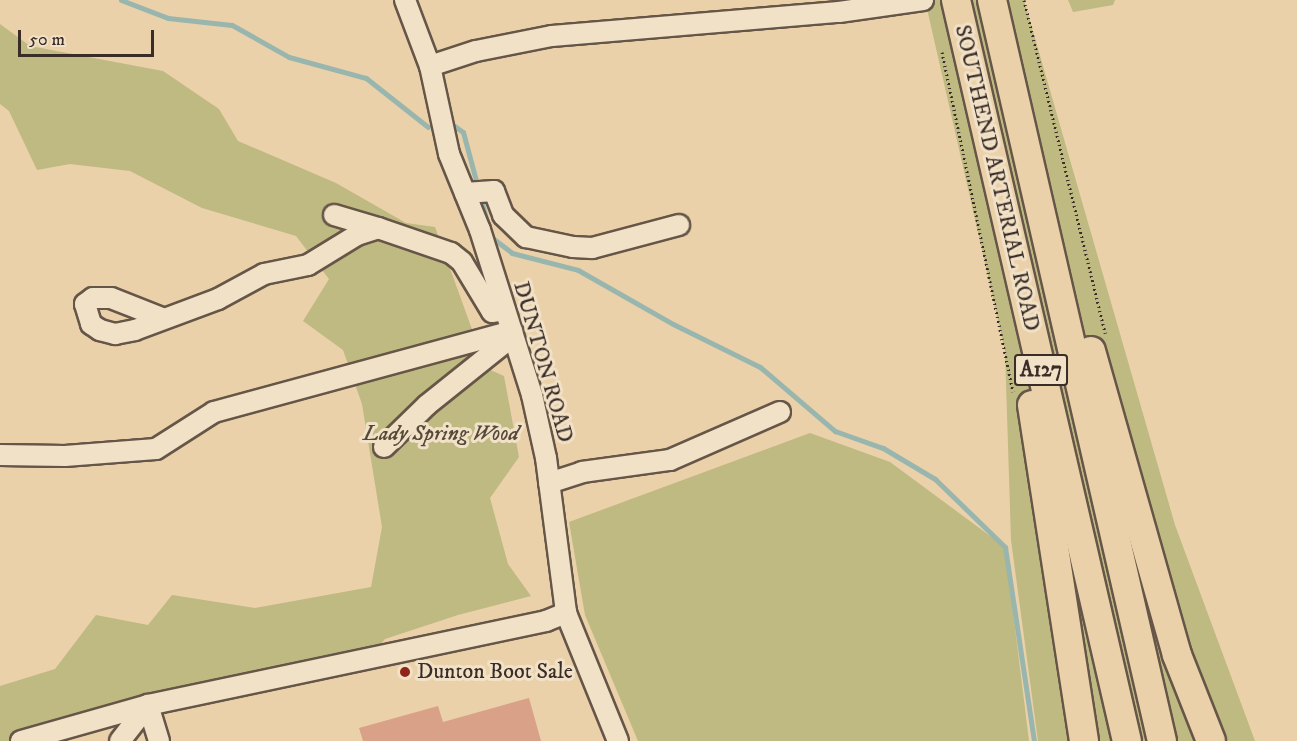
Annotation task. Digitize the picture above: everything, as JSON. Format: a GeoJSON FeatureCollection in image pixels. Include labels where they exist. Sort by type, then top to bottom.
{"type":"FeatureCollection","features":[{"type":"Feature","properties":{"kind":"highway"},"geometry":{"type":"LineString","coordinates":[[956,0],[1032,405],[1084,741]]}},
{"type":"Feature","properties":{"kind":"highway","name":"SOUTHEND ARTERIAL ROAD"},"geometry":{"type":"LineString","coordinates":[[956,0],[1127,741]]}},
{"type":"Feature","properties":{"kind":"highway","name":"SOUTHEND ARTERIAL ROAD"},"geometry":{"type":"LineString","coordinates":[[992,0],[1162,741]]}},
{"type":"Feature","properties":{"kind":"highway"},"geometry":{"type":"LineString","coordinates":[[1013,93],[1177,655],[1211,741]]}},
{"type":"Feature","properties":{"kind":"street","name":"DUNTON ROAD"},"geometry":{"type":"LineString","coordinates":[[405,0],[429,66],[449,154],[465,193],[532,395],[549,483],[566,613],[618,741]]}},
{"type":"Feature","properties":{"kind":"street"},"geometry":{"type":"LineString","coordinates":[[429,66],[476,51],[552,36],[839,12],[923,0]]}},
{"type":"Feature","properties":{"kind":"street"},"geometry":{"type":"LineString","coordinates":[[465,193],[494,191],[503,215],[526,237],[573,247],[592,248],[679,225]]}},
{"type":"Feature","properties":{"kind":"street"},"geometry":{"type":"LineString","coordinates":[[334,215],[451,253],[462,262],[492,312],[505,310]]}},
{"type":"Feature","properties":{"kind":"street"},"geometry":{"type":"LineString","coordinates":[[162,318],[218,299],[264,274],[308,265],[357,235],[378,228]]}},
{"type":"Feature","properties":{"kind":"street"},"geometry":{"type":"LineString","coordinates":[[384,447],[427,405],[512,333]]}},
{"type":"Feature","properties":{"kind":"street"},"geometry":{"type":"LineString","coordinates":[[0,455],[65,456],[156,449],[214,412],[512,333]]}},
{"type":"Feature","properties":{"kind":"street"},"geometry":{"type":"LineString","coordinates":[[549,483],[582,472],[670,460],[780,412]]}},
{"type":"Feature","properties":{"kind":"street"},"geometry":{"type":"LineString","coordinates":[[21,741],[148,705],[546,621],[566,613]]}},
{"type":"Feature","properties":{"kind":"street"},"geometry":{"type":"LineString","coordinates":[[120,741],[148,705]]}},
{"type":"Feature","properties":{"kind":"street"},"geometry":{"type":"LineString","coordinates":[[148,705],[159,741]]}},
{"type":"Feature","properties":{"kind":"path"},"geometry":{"type":"LineString","coordinates":[[940,44],[1014,396]]}},
{"type":"Feature","properties":{"kind":"green space"},"geometry":{"type":"Polygon","coordinates":[[[925,0],[1024,0],[1175,525],[1255,741],[1038,741],[1011,540],[1005,351],[925,0]]]}},
{"type":"Feature","properties":{"kind":"green space"},"geometry":{"type":"Polygon","coordinates":[[[1068,0],[1115,0],[1113,5],[1073,12],[1068,0]]]}},
{"type":"Feature","properties":{"kind":"green space","name":"Lady Spring Wood"},"geometry":{"type":"Polygon","coordinates":[[[0,24],[30,46],[163,71],[219,109],[238,141],[336,183],[406,223],[435,227],[486,368],[504,376],[519,457],[490,498],[508,564],[531,596],[458,615],[385,639],[378,647],[17,741],[0,741],[0,686],[55,669],[96,615],[148,625],[172,595],[255,608],[371,587],[382,527],[362,404],[343,350],[303,321],[329,279],[296,236],[202,208],[130,171],[70,164],[37,170],[9,111],[0,104],[0,24]]]}},
{"type":"Feature","properties":{"kind":"green space"},"geometry":{"type":"Polygon","coordinates":[[[810,433],[890,462],[1005,547],[1029,741],[638,741],[585,615],[569,522],[810,433]]]}},
{"type":"Feature","properties":{"kind":"building"},"geometry":{"type":"Polygon","coordinates":[[[529,698],[541,741],[363,741],[359,728],[438,706],[443,722],[529,698]]]}},
{"type":"Feature","properties":{"kind":"waterway"},"geometry":{"type":"LineString","coordinates":[[121,0],[168,18],[232,25],[289,57],[366,78],[428,127]]}},
{"type":"Feature","properties":{"kind":"waterway"},"geometry":{"type":"LineString","coordinates":[[449,122],[463,132],[478,188]]}},
{"type":"Feature","properties":{"kind":"waterway"},"geometry":{"type":"LineString","coordinates":[[480,196],[488,225]]}},
{"type":"Feature","properties":{"kind":"waterway"},"geometry":{"type":"LineString","coordinates":[[491,237],[512,253],[578,270],[673,324],[760,367],[835,431],[883,448],[935,479],[1005,547],[1034,741]]}},
{"type":"Feature","properties":{"kind":"place","name":"Dunton Boot Sale"},"geometry":{"type":"Point","coordinates":[405,672]}}]}
